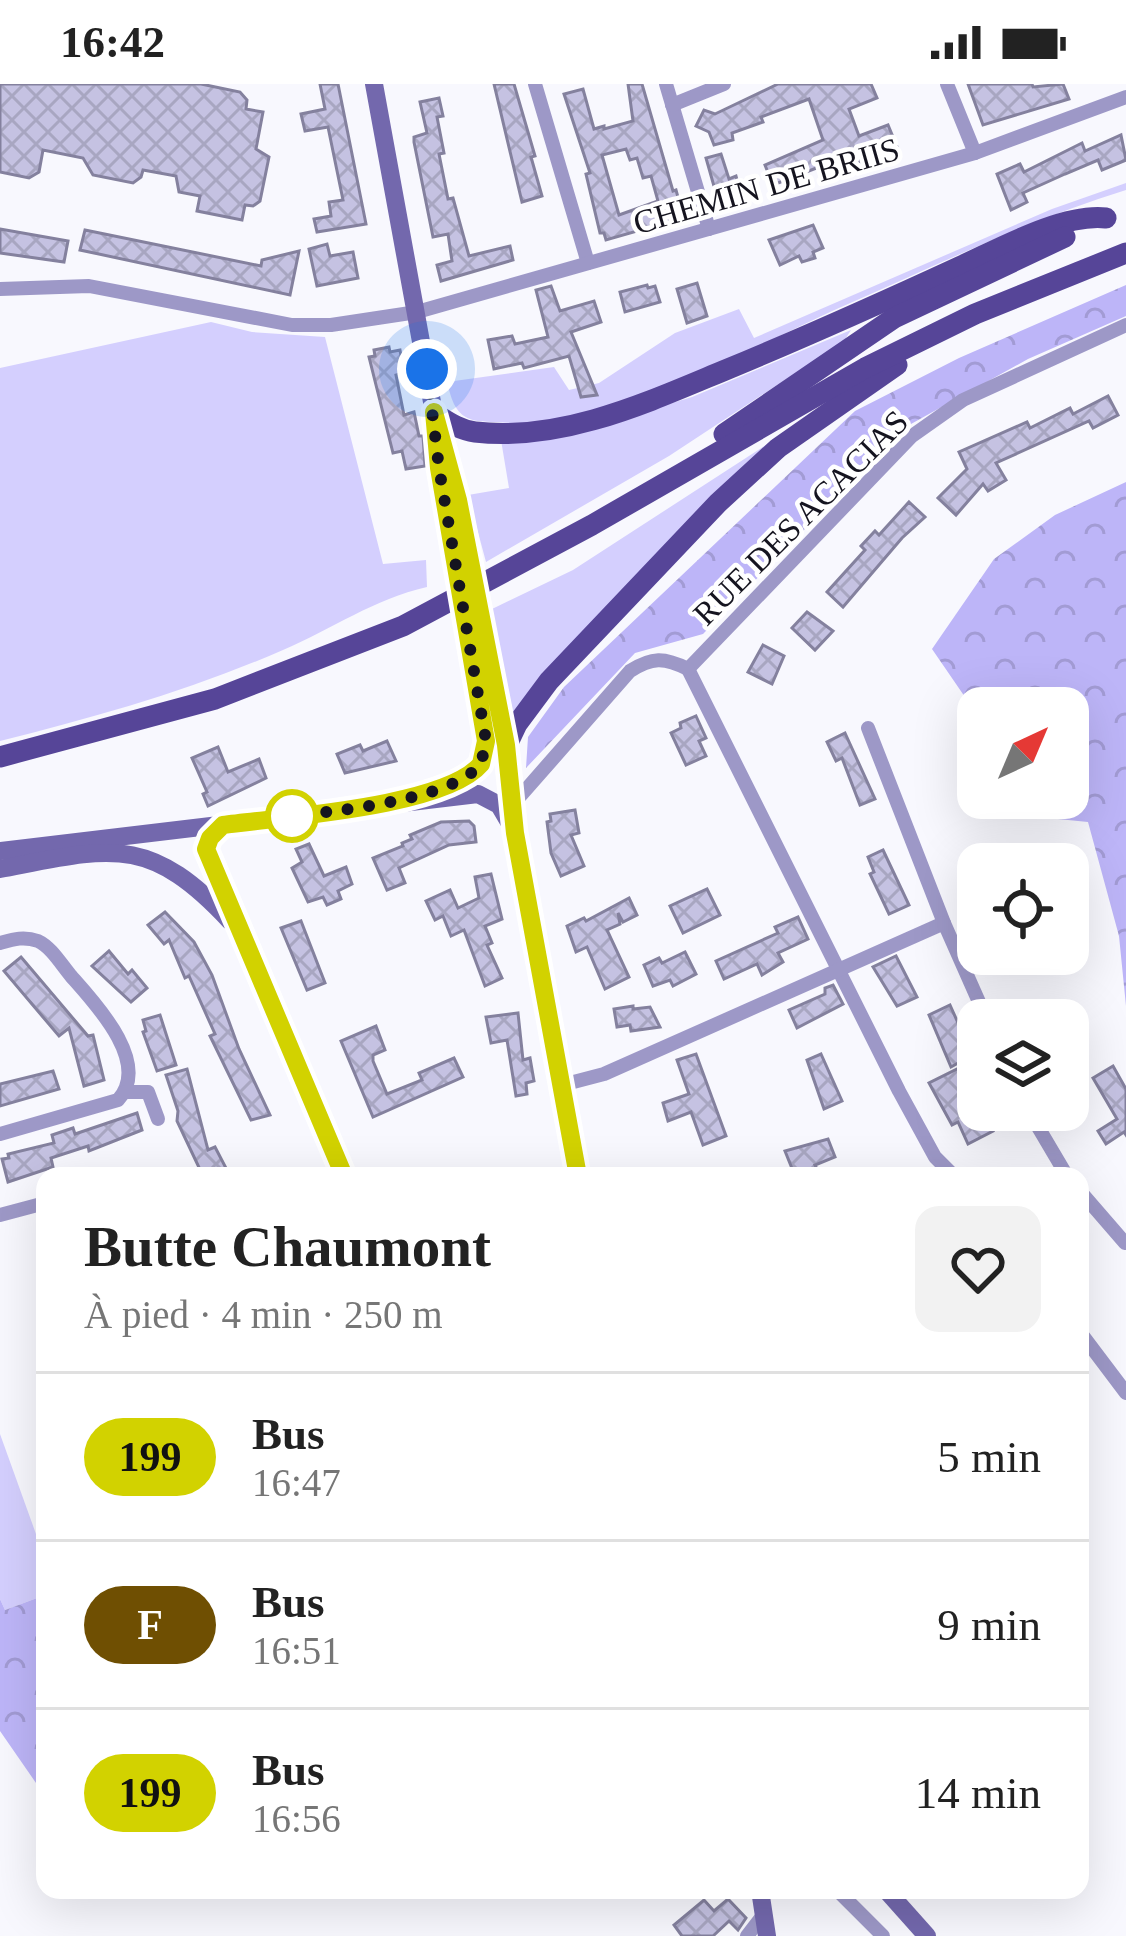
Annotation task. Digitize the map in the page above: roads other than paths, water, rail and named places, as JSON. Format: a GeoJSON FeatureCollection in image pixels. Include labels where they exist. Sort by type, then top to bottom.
{"type":"FeatureCollection","features":[{"type":"Feature","properties":{"kind":"main road"},"geometry":{"type":"LineString","coordinates":[[374,84],[479,651],[486,741],[481,764],[458,780],[392,802]]}},
{"type":"Feature","properties":{"kind":"main road"},"geometry":{"type":"LineString","coordinates":[[434,412],[470,432],[515,433],[578,424],[655,399],[802,338],[1026,238],[1086,215],[1116,214]]}},
{"type":"Feature","properties":{"kind":"main road"},"geometry":{"type":"LineString","coordinates":[[592,525],[894,318],[1116,214]]}},
{"type":"Feature","properties":{"kind":"main road"},"geometry":{"type":"LineString","coordinates":[[0,757],[215,699],[403,626],[592,525],[865,368],[1126,253]]}},
{"type":"Feature","properties":{"kind":"main road"},"geometry":{"type":"LineString","coordinates":[[506,745],[549,681],[718,503],[778,448],[952,327]]}},
{"type":"Feature","properties":{"kind":"main road"},"geometry":{"type":"LineString","coordinates":[[457,531],[460,583],[506,745],[515,833],[576,1167]]}},
{"type":"Feature","properties":{"kind":"main road"},"geometry":{"type":"LineString","coordinates":[[0,851],[464,795],[490,797],[500,805],[515,833]]}},
{"type":"Feature","properties":{"kind":"main road"},"geometry":{"type":"LineString","coordinates":[[223,825],[206,849],[340,1167]]}},
{"type":"Feature","properties":{"kind":"main road"},"geometry":{"type":"LineString","coordinates":[[0,869],[121,852],[148,858],[198,887],[237,929]]}},
{"type":"Feature","properties":{"kind":"main road"},"geometry":{"type":"LineString","coordinates":[[762,1899],[767,1936]]}},
{"type":"Feature","properties":{"kind":"main road"},"geometry":{"type":"LineString","coordinates":[[894,1899],[927,1936]]}},
{"type":"Feature","properties":{"kind":"street"},"geometry":{"type":"LineString","coordinates":[[535,84],[588,263]]}},
{"type":"Feature","properties":{"kind":"street"},"geometry":{"type":"LineString","coordinates":[[667,84],[710,229]]}},
{"type":"Feature","properties":{"kind":"street"},"geometry":{"type":"LineString","coordinates":[[672,105],[724,84]]}},
{"type":"Feature","properties":{"kind":"street"},"geometry":{"type":"LineString","coordinates":[[947,84],[975,153]]}},
{"type":"Feature","properties":{"kind":"street","name":"CHEMIN DE BRIIS"},"geometry":{"type":"LineString","coordinates":[[0,289],[89,286],[292,325],[331,325],[417,312],[975,153],[1126,97]]}},
{"type":"Feature","properties":{"kind":"street","name":"RUE DES ACACIAS"},"geometry":{"type":"LineString","coordinates":[[945,1167],[926,1141],[688,669],[912,436],[963,400],[1126,326]]}},
{"type":"Feature","properties":{"kind":"street"},"geometry":{"type":"LineString","coordinates":[[515,802],[630,671],[647,660],[667,658],[688,669]]}},
{"type":"Feature","properties":{"kind":"street"},"geometry":{"type":"LineString","coordinates":[[868,728],[978,999]]}},
{"type":"Feature","properties":{"kind":"street"},"geometry":{"type":"LineString","coordinates":[[562,1085],[604,1074],[944,922]]}},
{"type":"Feature","properties":{"kind":"street"},"geometry":{"type":"LineString","coordinates":[[0,943],[23,937],[44,943],[116,1028],[129,1076],[118,1100],[0,1134]]}},
{"type":"Feature","properties":{"kind":"street"},"geometry":{"type":"LineString","coordinates":[[125,1092],[148,1092],[158,1119]]}},
{"type":"Feature","properties":{"kind":"street"},"geometry":{"type":"LineString","coordinates":[[1040,1131],[1062,1167]]}},
{"type":"Feature","properties":{"kind":"street"},"geometry":{"type":"LineString","coordinates":[[1089,1201],[1125,1243]]}},
{"type":"Feature","properties":{"kind":"street"},"geometry":{"type":"LineString","coordinates":[[0,1215],[36,1206]]}},
{"type":"Feature","properties":{"kind":"street"},"geometry":{"type":"LineString","coordinates":[[1089,1344],[1126,1393]]}},
{"type":"Feature","properties":{"kind":"street"},"geometry":{"type":"LineString","coordinates":[[846,1899],[883,1936]]}},
{"type":"Feature","properties":{"kind":"street"},"geometry":{"type":"LineString","coordinates":[[747,1936],[764,1914]]}}]}
